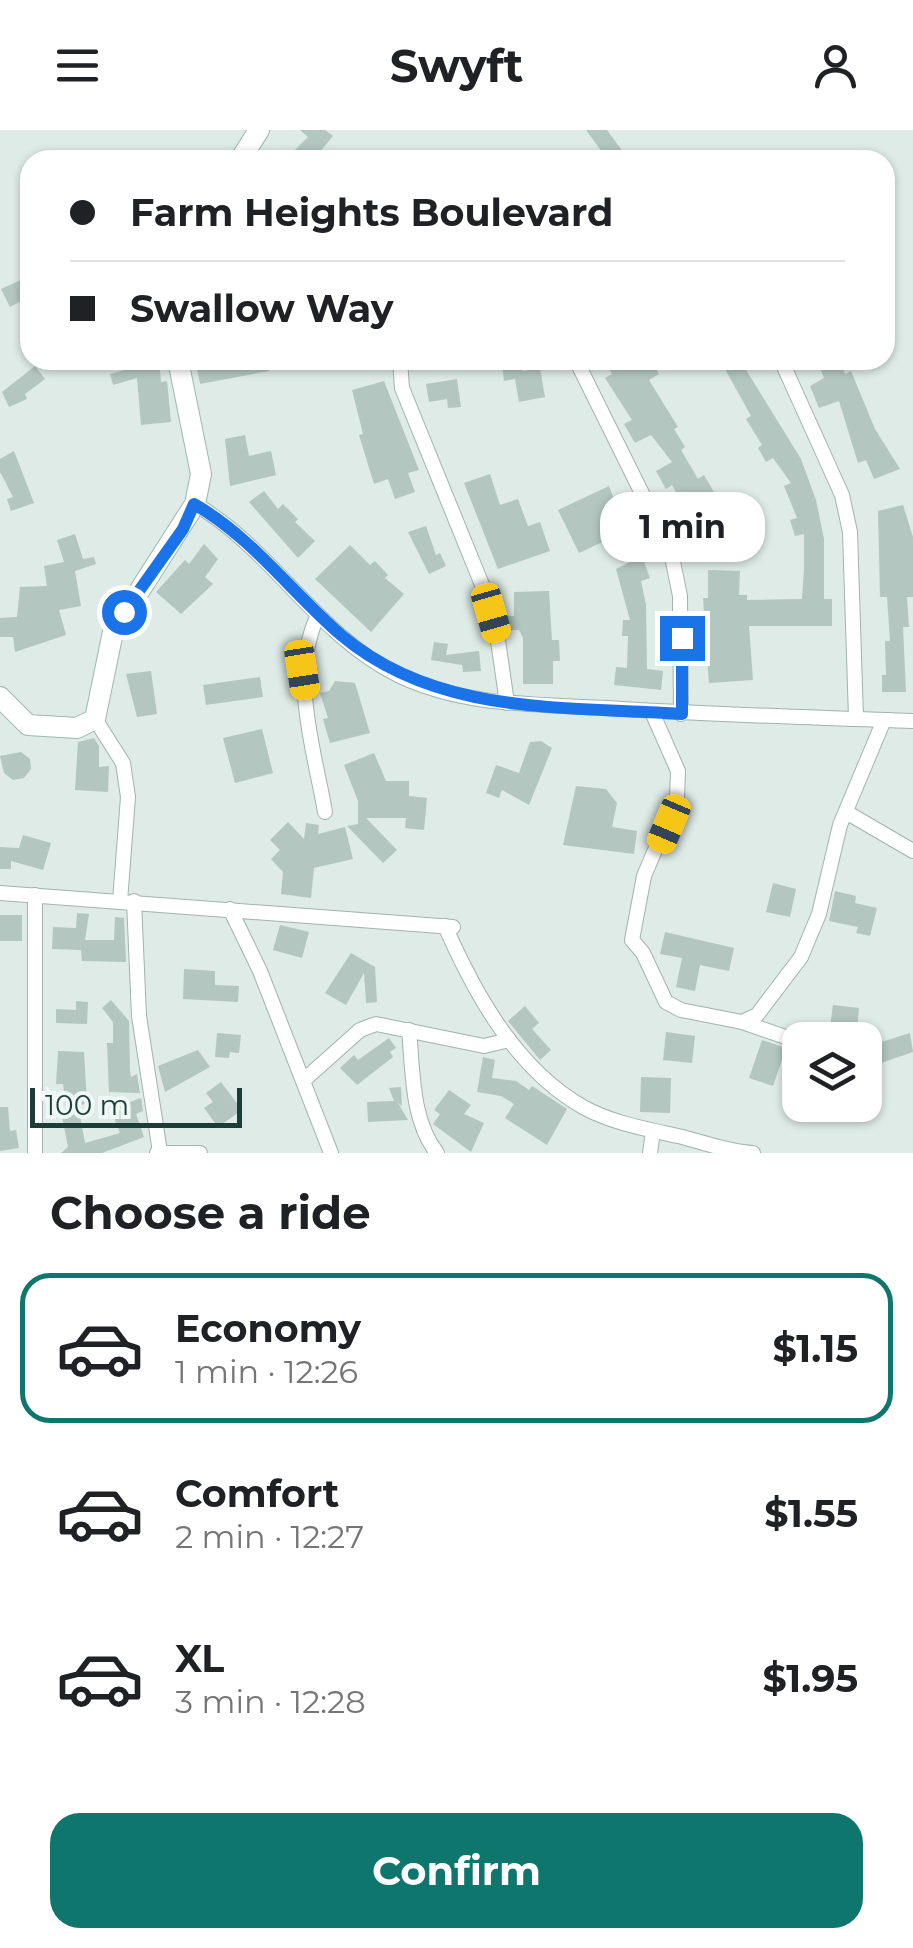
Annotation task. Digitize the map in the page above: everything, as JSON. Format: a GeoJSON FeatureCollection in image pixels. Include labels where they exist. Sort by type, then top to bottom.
{"type":"FeatureCollection","features":[{"type":"Feature","properties":{"kind":"street"},"geometry":{"type":"LineString","coordinates":[[180,370],[201,474],[194,504],[113,632],[95,719],[123,763],[128,797],[127,901],[158,1152],[200,1153]]}},
{"type":"Feature","properties":{"kind":"street"},"geometry":{"type":"LineString","coordinates":[[401,370],[402,388],[485,592],[497,634],[506,703]]}},
{"type":"Feature","properties":{"kind":"street"},"geometry":{"type":"LineString","coordinates":[[581,370],[671,552],[680,596],[682,714]]}},
{"type":"Feature","properties":{"kind":"street"},"geometry":{"type":"LineString","coordinates":[[786,370],[842,495],[850,532],[856,718]]}},
{"type":"Feature","properties":{"kind":"street"},"geometry":{"type":"LineString","coordinates":[[194,504],[229,524],[318,615],[397,674],[473,699],[682,714],[913,721]]}},
{"type":"Feature","properties":{"kind":"street"},"geometry":{"type":"LineString","coordinates":[[318,615],[306,641],[302,670],[325,812]]}},
{"type":"Feature","properties":{"kind":"street"},"geometry":{"type":"LineString","coordinates":[[0,697],[28,726],[77,728],[95,719]]}},
{"type":"Feature","properties":{"kind":"street"},"geometry":{"type":"LineString","coordinates":[[652,712],[678,771],[677,798],[644,876],[632,940],[666,1002],[782,1036]]}},
{"type":"Feature","properties":{"kind":"street"},"geometry":{"type":"LineString","coordinates":[[742,1022],[757,1015],[801,957],[819,914],[828,866],[846,812],[884,720]]}},
{"type":"Feature","properties":{"kind":"street"},"geometry":{"type":"LineString","coordinates":[[846,812],[913,851]]}},
{"type":"Feature","properties":{"kind":"street"},"geometry":{"type":"LineString","coordinates":[[0,893],[449,927],[470,980],[509,1040],[544,1079],[584,1107],[653,1131],[753,1153]]}},
{"type":"Feature","properties":{"kind":"street"},"geometry":{"type":"LineString","coordinates":[[35,895],[35,1153]]}},
{"type":"Feature","properties":{"kind":"street"},"geometry":{"type":"LineString","coordinates":[[230,909],[304,1080],[328,1152]]}},
{"type":"Feature","properties":{"kind":"street"},"geometry":{"type":"LineString","coordinates":[[304,1080],[360,1030],[376,1024],[484,1046],[509,1040]]}},
{"type":"Feature","properties":{"kind":"street"},"geometry":{"type":"LineString","coordinates":[[408,1030],[416,1102],[428,1141],[437,1153]]}},
{"type":"Feature","properties":{"kind":"street"},"geometry":{"type":"LineString","coordinates":[[650,1153],[653,1131]]}},
{"type":"Feature","properties":{"kind":"building"},"geometry":{"type":"Polygon","coordinates":[[[300,130],[325,130],[333,136],[321,150],[295,150],[308,137],[300,130]]]}},
{"type":"Feature","properties":{"kind":"building"},"geometry":{"type":"Polygon","coordinates":[[[586,130],[607,130],[622,150],[601,150],[586,130]]]}},
{"type":"Feature","properties":{"kind":"building"},"geometry":{"type":"Polygon","coordinates":[[[20,280],[20,302],[10,307],[1,289],[20,280]]]}},
{"type":"Feature","properties":{"kind":"building"},"geometry":{"type":"Polygon","coordinates":[[[30,370],[38,370],[45,379],[25,394],[27,399],[9,407],[2,392],[30,370]]]}},
{"type":"Feature","properties":{"kind":"building"},"geometry":{"type":"Polygon","coordinates":[[[160,370],[161,382],[167,381],[171,422],[141,425],[137,378],[113,385],[110,374],[160,370]]]}},
{"type":"Feature","properties":{"kind":"building"},"geometry":{"type":"Polygon","coordinates":[[[197,370],[269,371],[200,384],[197,370]]]}},
{"type":"Feature","properties":{"kind":"building"},"geometry":{"type":"Polygon","coordinates":[[[503,370],[540,370],[545,397],[519,402],[515,379],[504,381],[503,370]]]}},
{"type":"Feature","properties":{"kind":"building"},"geometry":{"type":"Polygon","coordinates":[[[610,370],[656,370],[659,374],[649,380],[678,427],[674,429],[685,447],[681,450],[698,479],[704,475],[721,504],[728,502],[733,515],[707,524],[700,506],[688,513],[672,485],[666,489],[656,471],[672,462],[651,435],[635,443],[624,424],[632,420],[605,378],[612,374],[610,370]]]}},
{"type":"Feature","properties":{"kind":"building"},"geometry":{"type":"Polygon","coordinates":[[[726,370],[746,370],[801,459],[816,500],[824,539],[824,599],[832,599],[832,626],[749,626],[753,680],[709,683],[703,598],[708,598],[708,570],[740,571],[739,595],[747,595],[747,600],[802,599],[804,534],[795,536],[790,520],[797,518],[784,486],[791,483],[773,458],[766,462],[758,448],[762,445],[746,419],[751,416],[726,370]]]}},
{"type":"Feature","properties":{"kind":"building"},"geometry":{"type":"Polygon","coordinates":[[[821,370],[844,370],[845,374],[851,371],[875,429],[900,469],[874,479],[866,460],[858,463],[839,401],[819,408],[810,386],[824,378],[821,370]]]}},
{"type":"Feature","properties":{"kind":"building"},"geometry":{"type":"Polygon","coordinates":[[[457,379],[461,407],[448,408],[447,399],[429,402],[426,384],[457,379]]]}},
{"type":"Feature","properties":{"kind":"building"},"geometry":{"type":"Polygon","coordinates":[[[384,381],[419,470],[408,473],[415,492],[395,499],[388,479],[374,484],[359,435],[363,434],[352,390],[384,381]]]}},
{"type":"Feature","properties":{"kind":"building"},"geometry":{"type":"Polygon","coordinates":[[[245,435],[249,456],[271,451],[276,475],[230,486],[225,439],[245,435]]]}},
{"type":"Feature","properties":{"kind":"building"},"geometry":{"type":"Polygon","coordinates":[[[14,451],[34,503],[11,511],[7,499],[13,497],[0,472],[0,459],[14,451]]]}},
{"type":"Feature","properties":{"kind":"building"},"geometry":{"type":"Polygon","coordinates":[[[490,474],[500,505],[518,499],[528,526],[540,522],[550,551],[498,569],[464,483],[490,474]]]}},
{"type":"Feature","properties":{"kind":"building"},"geometry":{"type":"Polygon","coordinates":[[[609,486],[626,531],[579,553],[558,510],[609,486]]]}},
{"type":"Feature","properties":{"kind":"building"},"geometry":{"type":"Polygon","coordinates":[[[264,491],[278,509],[283,504],[315,541],[298,558],[249,502],[264,491]]]}},
{"type":"Feature","properties":{"kind":"building"},"geometry":{"type":"Polygon","coordinates":[[[903,505],[913,537],[913,597],[907,597],[909,627],[903,627],[906,692],[882,692],[885,641],[890,641],[887,597],[880,597],[878,511],[903,505]]]}},
{"type":"Feature","properties":{"kind":"building"},"geometry":{"type":"Polygon","coordinates":[[[426,526],[436,555],[440,553],[446,566],[429,574],[408,532],[426,526]]]}},
{"type":"Feature","properties":{"kind":"building"},"geometry":{"type":"Polygon","coordinates":[[[75,534],[83,559],[94,557],[96,564],[75,571],[81,606],[59,610],[66,635],[15,652],[13,637],[0,637],[0,618],[17,617],[20,587],[47,586],[44,566],[64,562],[57,540],[75,534]]]}},
{"type":"Feature","properties":{"kind":"building"},"geometry":{"type":"Polygon","coordinates":[[[204,544],[218,559],[205,577],[213,584],[181,614],[156,592],[185,560],[189,564],[204,544]]]}},
{"type":"Feature","properties":{"kind":"building"},"geometry":{"type":"Polygon","coordinates":[[[350,545],[370,565],[375,561],[388,575],[385,578],[404,594],[371,632],[315,579],[350,545]]]}},
{"type":"Feature","properties":{"kind":"building"},"geometry":{"type":"Polygon","coordinates":[[[642,556],[650,578],[641,581],[646,605],[647,669],[663,671],[661,690],[614,685],[616,667],[627,668],[628,636],[622,636],[623,620],[630,620],[616,569],[642,556]]]}},
{"type":"Feature","properties":{"kind":"building"},"geometry":{"type":"Polygon","coordinates":[[[549,591],[552,640],[559,640],[560,661],[553,661],[553,684],[523,684],[523,638],[519,630],[508,630],[507,616],[514,616],[514,592],[549,591]]]}},
{"type":"Feature","properties":{"kind":"building"},"geometry":{"type":"Polygon","coordinates":[[[434,642],[448,644],[446,655],[479,651],[481,671],[463,672],[462,665],[431,660],[434,642]]]}},
{"type":"Feature","properties":{"kind":"building"},"geometry":{"type":"Polygon","coordinates":[[[151,671],[157,714],[137,717],[126,674],[151,671]]]}},
{"type":"Feature","properties":{"kind":"building"},"geometry":{"type":"Polygon","coordinates":[[[260,677],[263,697],[206,705],[203,685],[260,677]]]}},
{"type":"Feature","properties":{"kind":"building"},"geometry":{"type":"Polygon","coordinates":[[[335,681],[355,683],[370,733],[330,743],[320,693],[329,691],[335,681]]]}},
{"type":"Feature","properties":{"kind":"building"},"geometry":{"type":"Polygon","coordinates":[[[262,729],[273,773],[235,783],[223,738],[262,729]]]}},
{"type":"Feature","properties":{"kind":"building"},"geometry":{"type":"Polygon","coordinates":[[[94,738],[99,746],[99,767],[109,766],[108,792],[75,790],[78,742],[94,738]]]}},
{"type":"Feature","properties":{"kind":"building"},"geometry":{"type":"Polygon","coordinates":[[[541,741],[552,748],[529,805],[502,790],[499,798],[486,793],[496,765],[519,773],[530,742],[541,741]]]}},
{"type":"Feature","properties":{"kind":"building"},"geometry":{"type":"Polygon","coordinates":[[[21,752],[30,759],[31,769],[24,778],[13,780],[4,773],[0,756],[21,752]]]}},
{"type":"Feature","properties":{"kind":"building"},"geometry":{"type":"Polygon","coordinates":[[[374,753],[386,781],[409,781],[409,796],[427,798],[424,830],[405,828],[406,818],[366,818],[397,850],[383,863],[347,826],[358,824],[358,801],[344,765],[374,753]]]}},
{"type":"Feature","properties":{"kind":"building"},"geometry":{"type":"Polygon","coordinates":[[[576,786],[606,789],[617,803],[612,827],[637,831],[634,854],[563,845],[576,786]]]}},
{"type":"Feature","properties":{"kind":"building"},"geometry":{"type":"Polygon","coordinates":[[[288,822],[304,839],[306,823],[319,825],[318,834],[345,827],[353,859],[314,868],[311,898],[281,894],[283,872],[271,859],[280,850],[270,840],[288,822]]]}},
{"type":"Feature","properties":{"kind":"building"},"geometry":{"type":"Polygon","coordinates":[[[23,835],[51,843],[43,870],[11,861],[11,869],[0,869],[0,847],[19,848],[23,835]]]}},
{"type":"Feature","properties":{"kind":"building"},"geometry":{"type":"Polygon","coordinates":[[[773,883],[796,889],[790,917],[766,912],[773,883]]]}},
{"type":"Feature","properties":{"kind":"building"},"geometry":{"type":"Polygon","coordinates":[[[835,891],[856,896],[855,903],[877,908],[870,936],[856,933],[858,927],[829,921],[835,891]]]}},
{"type":"Feature","properties":{"kind":"building"},"geometry":{"type":"Polygon","coordinates":[[[77,913],[89,914],[85,940],[114,940],[115,917],[124,918],[126,962],[82,961],[81,950],[52,949],[53,927],[76,928],[77,913]]]}},
{"type":"Feature","properties":{"kind":"building"},"geometry":{"type":"Polygon","coordinates":[[[0,915],[22,915],[22,941],[0,941],[0,915]]]}},
{"type":"Feature","properties":{"kind":"building"},"geometry":{"type":"Polygon","coordinates":[[[280,925],[309,932],[302,958],[273,950],[280,925]]]}},
{"type":"Feature","properties":{"kind":"building"},"geometry":{"type":"Polygon","coordinates":[[[665,932],[734,948],[729,971],[700,965],[695,991],[676,987],[682,958],[660,954],[665,932]]]}},
{"type":"Feature","properties":{"kind":"building"},"geometry":{"type":"Polygon","coordinates":[[[351,953],[375,967],[377,1002],[366,1003],[364,973],[346,1005],[325,993],[351,953]]]}},
{"type":"Feature","properties":{"kind":"building"},"geometry":{"type":"Polygon","coordinates":[[[184,969],[215,971],[215,985],[239,986],[238,1002],[183,999],[184,969]]]}},
{"type":"Feature","properties":{"kind":"building"},"geometry":{"type":"Polygon","coordinates":[[[111,1000],[129,1021],[130,1071],[131,1077],[137,1074],[140,1093],[109,1092],[107,1043],[113,1043],[113,1022],[102,1008],[111,1000]]]}},
{"type":"Feature","properties":{"kind":"building"},"geometry":{"type":"Polygon","coordinates":[[[76,1001],[88,1002],[87,1024],[56,1023],[56,1009],[76,1010],[76,1001]]]}},
{"type":"Feature","properties":{"kind":"building"},"geometry":{"type":"Polygon","coordinates":[[[833,1005],[859,1008],[858,1022],[831,1022],[833,1005]]]}},
{"type":"Feature","properties":{"kind":"building"},"geometry":{"type":"Polygon","coordinates":[[[525,1006],[539,1023],[532,1029],[551,1050],[540,1060],[508,1021],[525,1006]]]}},
{"type":"Feature","properties":{"kind":"building"},"geometry":{"type":"Polygon","coordinates":[[[666,1032],[695,1036],[692,1063],[663,1060],[666,1032]]]}},
{"type":"Feature","properties":{"kind":"building"},"geometry":{"type":"Polygon","coordinates":[[[217,1033],[241,1035],[239,1053],[230,1052],[229,1058],[215,1057],[217,1033]]]}},
{"type":"Feature","properties":{"kind":"building"},"geometry":{"type":"Polygon","coordinates":[[[910,1033],[913,1052],[882,1063],[882,1042],[910,1033]]]}},
{"type":"Feature","properties":{"kind":"building"},"geometry":{"type":"Polygon","coordinates":[[[389,1038],[396,1048],[390,1052],[393,1057],[357,1085],[340,1068],[354,1055],[358,1060],[389,1038]]]}},
{"type":"Feature","properties":{"kind":"building"},"geometry":{"type":"Polygon","coordinates":[[[762,1040],[782,1047],[773,1086],[749,1078],[762,1040]]]}},
{"type":"Feature","properties":{"kind":"building"},"geometry":{"type":"Polygon","coordinates":[[[198,1050],[210,1067],[165,1092],[158,1066],[198,1050]]]}},
{"type":"Feature","properties":{"kind":"building"},"geometry":{"type":"Polygon","coordinates":[[[58,1051],[84,1052],[87,1104],[78,1105],[85,1143],[120,1133],[111,1109],[141,1098],[143,1111],[136,1114],[144,1137],[102,1153],[61,1153],[68,1147],[62,1116],[67,1115],[63,1084],[56,1084],[58,1051]]]}},
{"type":"Feature","properties":{"kind":"building"},"geometry":{"type":"Polygon","coordinates":[[[483,1057],[495,1060],[492,1078],[516,1081],[529,1090],[532,1086],[567,1109],[547,1145],[505,1118],[514,1104],[501,1096],[477,1092],[483,1057]]]}},
{"type":"Feature","properties":{"kind":"building"},"geometry":{"type":"Polygon","coordinates":[[[641,1077],[671,1078],[670,1113],[640,1112],[641,1077]]]}},
{"type":"Feature","properties":{"kind":"building"},"geometry":{"type":"Polygon","coordinates":[[[221,1082],[242,1110],[218,1127],[204,1108],[213,1102],[206,1093],[221,1082]]]}},
{"type":"Feature","properties":{"kind":"building"},"geometry":{"type":"Polygon","coordinates":[[[401,1087],[402,1106],[398,1103],[408,1120],[368,1122],[367,1102],[394,1101],[389,1088],[401,1087]]]}},
{"type":"Feature","properties":{"kind":"building"},"geometry":{"type":"Polygon","coordinates":[[[449,1090],[471,1105],[464,1114],[484,1123],[471,1152],[433,1124],[440,1114],[434,1110],[449,1090]]]}},
{"type":"Feature","properties":{"kind":"building"},"geometry":{"type":"Polygon","coordinates":[[[0,1107],[8,1107],[10,1131],[16,1130],[19,1148],[0,1151],[0,1107]]]}},
{"type":"Feature","properties":{"kind":"route"},"geometry":{"type":"LineString","coordinates":[[124,612],[183,529],[194,504],[229,524],[356,648],[397,674],[473,699],[682,714],[682,638]]}}]}
